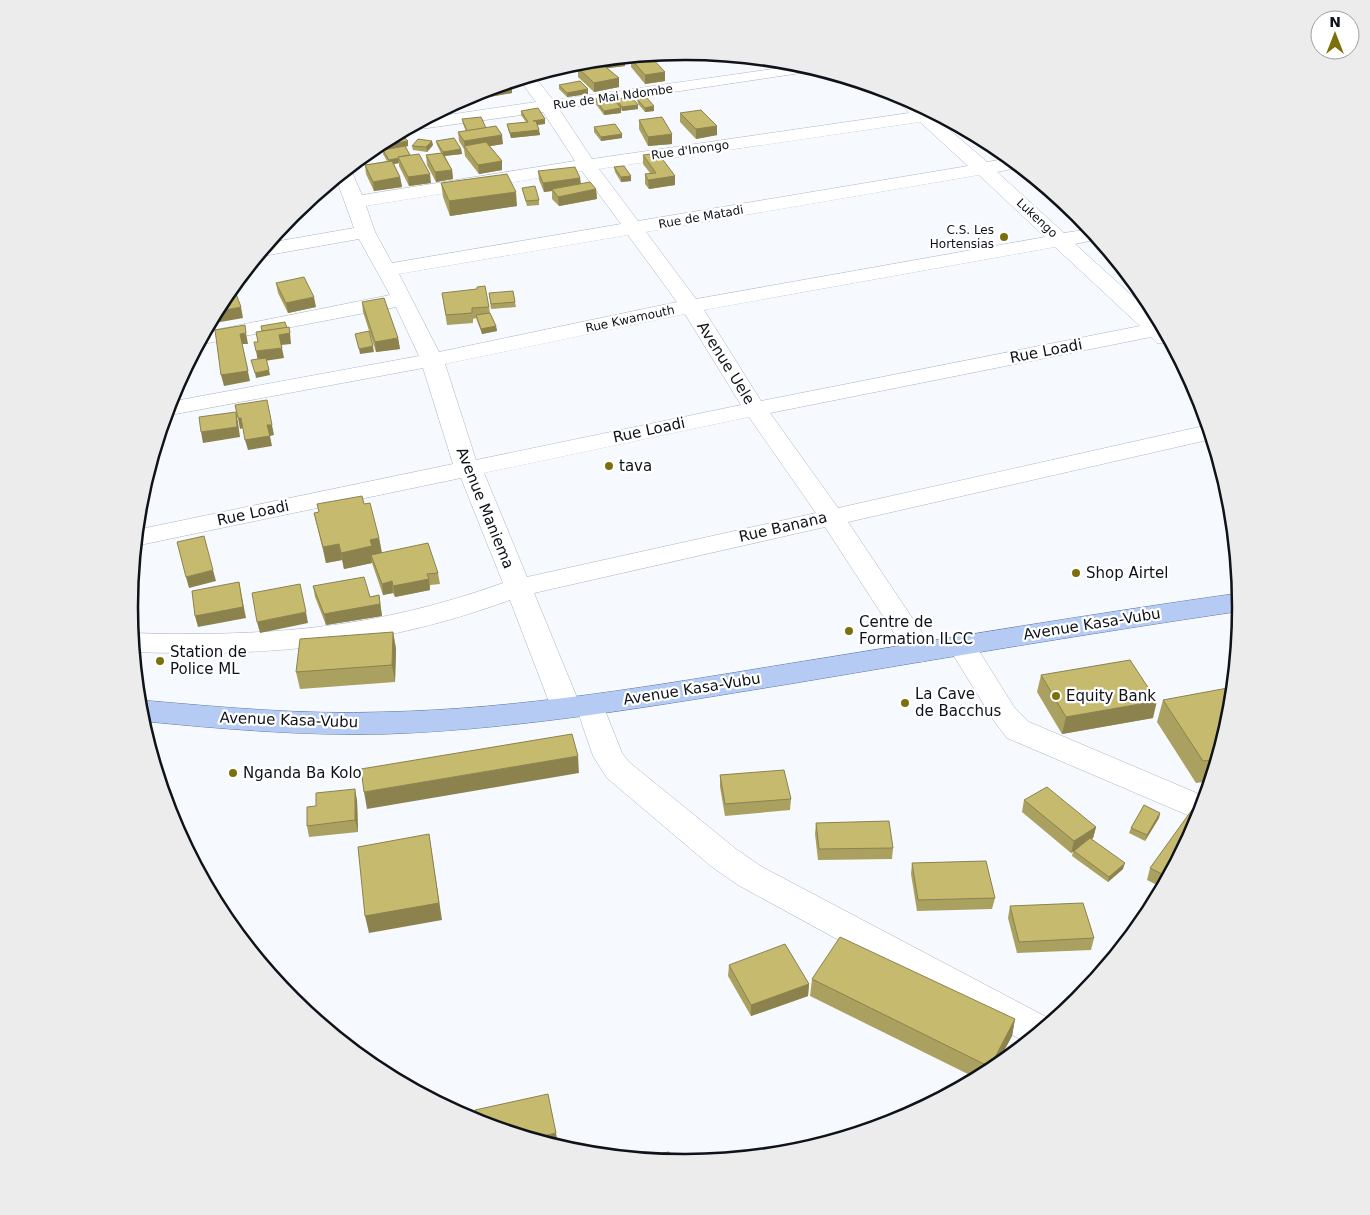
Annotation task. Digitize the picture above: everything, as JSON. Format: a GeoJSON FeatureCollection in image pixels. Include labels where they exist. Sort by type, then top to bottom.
{"type":"FeatureCollection","features":[{"type":"Feature","properties":{"kind":"main road","name":"Avenue Kasa-Vubu"},"geometry":{"type":"LineString","coordinates":[[147,711],[231,719],[383,723],[474,718],[578,706],[961,646],[1083,624],[1232,603]]}},
{"type":"Feature","properties":{"kind":"street","name":"Rue de Mai Ndombe"},"geometry":{"type":"LineString","coordinates":[[428,124],[793,71]]}},
{"type":"Feature","properties":{"kind":"street","name":"Avenue Uele"},"geometry":{"type":"LineString","coordinates":[[530,83],[549,107],[586,165],[691,306],[755,409],[831,516],[921,652]]}},
{"type":"Feature","properties":{"kind":"street","name":"Rue d'Inongo"},"geometry":{"type":"LineString","coordinates":[[355,202],[586,165],[926,115]]}},
{"type":"Feature","properties":{"kind":"street","name":"Lukengo"},"geometry":{"type":"LineString","coordinates":[[933,119],[983,169],[1153,324]]}},
{"type":"Feature","properties":{"kind":"street","name":"Rue de Matadi"},"geometry":{"type":"LineString","coordinates":[[385,270],[1007,165]]}},
{"type":"Feature","properties":{"kind":"street","name":"Avenue Maniema"},"geometry":{"type":"LineString","coordinates":[[342,181],[355,202],[365,232],[403,300],[432,360],[466,468],[474,477],[517,588],[578,706],[618,770],[724,858],[777,892],[1034,1029]]}},
{"type":"Feature","properties":{"kind":"street"},"geometry":{"type":"LineString","coordinates":[[272,248],[365,232]]}},
{"type":"Feature","properties":{"kind":"street","name":"Rue Kwamouth"},"geometry":{"type":"LineString","coordinates":[[176,406],[432,360],[691,306],[1086,235]]}},
{"type":"Feature","properties":{"kind":"street"},"geometry":{"type":"LineString","coordinates":[[209,337],[403,300]]}},
{"type":"Feature","properties":{"kind":"street","name":"Rue Loadi"},"geometry":{"type":"LineString","coordinates":[[142,537],[755,409],[1159,335]]}},
{"type":"Feature","properties":{"kind":"street","name":"Rue Banana"},"geometry":{"type":"LineString","coordinates":[[139,642],[210,644],[291,641],[358,631],[467,607],[517,588],[1203,433]]}},
{"type":"Feature","properties":{"kind":"street"},"geometry":{"type":"LineString","coordinates":[[961,646],[1004,714],[1018,730],[1195,806]]}},
{"type":"Feature","properties":{"kind":"building"},"geometry":{"type":"Polygon","coordinates":[[[655,61],[665,72],[645,75],[634,63],[655,61]]]}},
{"type":"Feature","properties":{"kind":"building"},"geometry":{"type":"Polygon","coordinates":[[[605,66],[619,78],[594,83],[581,71],[605,66]]]}},
{"type":"Feature","properties":{"kind":"building"},"geometry":{"type":"Polygon","coordinates":[[[580,81],[588,89],[567,93],[559,85],[580,81]]]}},
{"type":"Feature","properties":{"kind":"building"},"geometry":{"type":"Polygon","coordinates":[[[612,97],[621,108],[604,111],[595,99],[612,97]]]}},
{"type":"Feature","properties":{"kind":"building"},"geometry":{"type":"Polygon","coordinates":[[[632,97],[638,105],[622,107],[616,99],[632,97]]]}},
{"type":"Feature","properties":{"kind":"building"},"geometry":{"type":"Polygon","coordinates":[[[647,98],[654,106],[645,108],[637,99],[647,98]]]}},
{"type":"Feature","properties":{"kind":"building"},"geometry":{"type":"Polygon","coordinates":[[[538,108],[545,119],[533,121],[536,121],[539,130],[510,133],[507,124],[528,122],[521,111],[538,108]]]}},
{"type":"Feature","properties":{"kind":"building"},"geometry":{"type":"Polygon","coordinates":[[[701,110],[717,126],[696,129],[680,113],[701,110]]]}},
{"type":"Feature","properties":{"kind":"building"},"geometry":{"type":"Polygon","coordinates":[[[481,117],[486,128],[467,131],[462,119],[481,117]]]}},
{"type":"Feature","properties":{"kind":"building"},"geometry":{"type":"Polygon","coordinates":[[[662,117],[672,134],[648,137],[639,120],[662,117]]]}},
{"type":"Feature","properties":{"kind":"building"},"geometry":{"type":"Polygon","coordinates":[[[615,124],[622,134],[601,137],[594,127],[615,124]]]}},
{"type":"Feature","properties":{"kind":"building"},"geometry":{"type":"Polygon","coordinates":[[[496,126],[502,135],[464,141],[458,132],[496,126]]]}},
{"type":"Feature","properties":{"kind":"building"},"geometry":{"type":"Polygon","coordinates":[[[404,137],[408,141],[394,143],[404,137]]]}},
{"type":"Feature","properties":{"kind":"building"},"geometry":{"type":"Polygon","coordinates":[[[454,138],[461,149],[443,152],[436,141],[454,138]]]}},
{"type":"Feature","properties":{"kind":"building"},"geometry":{"type":"Polygon","coordinates":[[[418,139],[432,141],[426,147],[412,146],[418,139]]]}},
{"type":"Feature","properties":{"kind":"building"},"geometry":{"type":"Polygon","coordinates":[[[486,142],[502,161],[478,165],[464,146],[486,142]]]}},
{"type":"Feature","properties":{"kind":"building"},"geometry":{"type":"Polygon","coordinates":[[[405,146],[410,155],[389,160],[383,151],[405,146]]]}},
{"type":"Feature","properties":{"kind":"building"},"geometry":{"type":"Polygon","coordinates":[[[442,153],[452,170],[435,172],[426,155],[442,153]]]}},
{"type":"Feature","properties":{"kind":"building"},"geometry":{"type":"Polygon","coordinates":[[[658,153],[675,176],[648,180],[645,174],[656,173],[643,155],[658,153]]]}},
{"type":"Feature","properties":{"kind":"building"},"geometry":{"type":"Polygon","coordinates":[[[419,154],[430,174],[408,177],[398,157],[419,154]]]}},
{"type":"Feature","properties":{"kind":"building"},"geometry":{"type":"Polygon","coordinates":[[[392,161],[400,177],[373,182],[365,165],[392,161]]]}},
{"type":"Feature","properties":{"kind":"building"},"geometry":{"type":"Polygon","coordinates":[[[624,166],[631,176],[621,177],[614,167],[624,166]]]}},
{"type":"Feature","properties":{"kind":"building"},"geometry":{"type":"Polygon","coordinates":[[[575,167],[580,178],[543,183],[538,171],[575,167]]]}},
{"type":"Feature","properties":{"kind":"building"},"geometry":{"type":"Polygon","coordinates":[[[507,174],[516,192],[449,201],[441,183],[507,174]]]}},
{"type":"Feature","properties":{"kind":"building"},"geometry":{"type":"Polygon","coordinates":[[[590,182],[596,189],[558,197],[552,189],[590,182]]]}},
{"type":"Feature","properties":{"kind":"building"},"geometry":{"type":"Polygon","coordinates":[[[535,186],[539,200],[526,201],[522,188],[535,186]]]}},
{"type":"Feature","properties":{"kind":"building"},"geometry":{"type":"Polygon","coordinates":[[[304,277],[314,297],[286,303],[276,283],[304,277]]]}},
{"type":"Feature","properties":{"kind":"building"},"geometry":{"type":"Polygon","coordinates":[[[485,286],[489,307],[472,308],[472,313],[446,315],[442,293],[477,289],[477,287],[485,286]]]}},
{"type":"Feature","properties":{"kind":"building"},"geometry":{"type":"Polygon","coordinates":[[[513,291],[515,302],[491,304],[489,293],[513,291]]]}},
{"type":"Feature","properties":{"kind":"building"},"geometry":{"type":"Polygon","coordinates":[[[236,294],[241,307],[226,310],[236,294]]]}},
{"type":"Feature","properties":{"kind":"building"},"geometry":{"type":"Polygon","coordinates":[[[384,298],[398,338],[375,342],[362,302],[384,298]]]}},
{"type":"Feature","properties":{"kind":"building"},"geometry":{"type":"Polygon","coordinates":[[[490,313],[496,326],[481,329],[476,315],[490,313]]]}},
{"type":"Feature","properties":{"kind":"building"},"geometry":{"type":"Polygon","coordinates":[[[285,322],[287,328],[262,331],[261,326],[285,322]]]}},
{"type":"Feature","properties":{"kind":"building"},"geometry":{"type":"Polygon","coordinates":[[[245,325],[246,333],[240,334],[248,371],[221,375],[215,330],[245,325]]]}},
{"type":"Feature","properties":{"kind":"building"},"geometry":{"type":"Polygon","coordinates":[[[289,327],[290,333],[279,335],[282,348],[256,351],[254,342],[258,342],[256,332],[289,327]]]}},
{"type":"Feature","properties":{"kind":"building"},"geometry":{"type":"Polygon","coordinates":[[[369,331],[373,346],[359,349],[355,334],[369,331]]]}},
{"type":"Feature","properties":{"kind":"building"},"geometry":{"type":"Polygon","coordinates":[[[266,358],[269,370],[255,373],[251,360],[266,358]]]}},
{"type":"Feature","properties":{"kind":"building"},"geometry":{"type":"Polygon","coordinates":[[[267,400],[272,425],[267,425],[270,436],[245,440],[241,418],[238,418],[235,405],[267,400]]]}},
{"type":"Feature","properties":{"kind":"building"},"geometry":{"type":"Polygon","coordinates":[[[236,412],[237,427],[201,432],[199,417],[236,412]]]}},
{"type":"Feature","properties":{"kind":"building"},"geometry":{"type":"Polygon","coordinates":[[[362,496],[364,504],[370,503],[379,538],[370,540],[372,546],[341,553],[339,544],[323,547],[314,513],[319,512],[317,504],[362,496]]]}},
{"type":"Feature","properties":{"kind":"building"},"geometry":{"type":"Polygon","coordinates":[[[204,536],[213,570],[186,577],[177,542],[204,536]]]}},
{"type":"Feature","properties":{"kind":"building"},"geometry":{"type":"Polygon","coordinates":[[[428,543],[438,573],[427,574],[429,579],[393,586],[392,581],[382,584],[371,555],[428,543]]]}},
{"type":"Feature","properties":{"kind":"building"},"geometry":{"type":"Polygon","coordinates":[[[364,577],[370,597],[379,595],[380,604],[324,614],[313,586],[364,577]]]}},
{"type":"Feature","properties":{"kind":"building"},"geometry":{"type":"Polygon","coordinates":[[[239,582],[243,607],[195,616],[192,591],[239,582]]]}},
{"type":"Feature","properties":{"kind":"building"},"geometry":{"type":"Polygon","coordinates":[[[300,584],[306,612],[257,622],[252,593],[300,584]]]}},
{"type":"Feature","properties":{"kind":"building"},"geometry":{"type":"Polygon","coordinates":[[[393,632],[392,665],[296,672],[300,639],[393,632]]]}},
{"type":"Feature","properties":{"kind":"building"},"geometry":{"type":"Polygon","coordinates":[[[1130,660],[1157,701],[1066,717],[1041,675],[1130,660]]]}},
{"type":"Feature","properties":{"kind":"building"},"geometry":{"type":"Polygon","coordinates":[[[1226,688],[1210,760],[1203,761],[1163,700],[1226,688]]]}},
{"type":"Feature","properties":{"kind":"building"},"geometry":{"type":"Polygon","coordinates":[[[572,734],[578,756],[364,792],[361,769],[572,734]]]}},
{"type":"Feature","properties":{"kind":"building"},"geometry":{"type":"Polygon","coordinates":[[[784,770],[791,799],[725,804],[720,775],[784,770]]]}},
{"type":"Feature","properties":{"kind":"building"},"geometry":{"type":"Polygon","coordinates":[[[1047,787],[1096,827],[1074,841],[1024,800],[1047,787]]]}},
{"type":"Feature","properties":{"kind":"building"},"geometry":{"type":"Polygon","coordinates":[[[355,789],[355,820],[307,826],[307,807],[316,806],[316,793],[355,789]]]}},
{"type":"Feature","properties":{"kind":"building"},"geometry":{"type":"Polygon","coordinates":[[[1144,805],[1160,813],[1147,835],[1131,828],[1144,805]]]}},
{"type":"Feature","properties":{"kind":"building"},"geometry":{"type":"Polygon","coordinates":[[[1194,807],[1176,850],[1163,874],[1150,868],[1194,807]]]}},
{"type":"Feature","properties":{"kind":"building"},"geometry":{"type":"Polygon","coordinates":[[[889,821],[893,848],[819,849],[816,823],[889,821]]]}},
{"type":"Feature","properties":{"kind":"building"},"geometry":{"type":"Polygon","coordinates":[[[429,834],[439,903],[365,916],[358,847],[429,834]]]}},
{"type":"Feature","properties":{"kind":"building"},"geometry":{"type":"Polygon","coordinates":[[[1090,838],[1125,863],[1109,877],[1074,851],[1090,838]]]}},
{"type":"Feature","properties":{"kind":"building"},"geometry":{"type":"Polygon","coordinates":[[[986,861],[995,898],[918,900],[912,863],[986,861]]]}},
{"type":"Feature","properties":{"kind":"building"},"geometry":{"type":"Polygon","coordinates":[[[1083,903],[1094,938],[1019,942],[1010,906],[1083,903]]]}},
{"type":"Feature","properties":{"kind":"building"},"geometry":{"type":"Polygon","coordinates":[[[840,937],[1015,1019],[994,1059],[986,1065],[812,979],[840,937]]]}},
{"type":"Feature","properties":{"kind":"building"},"geometry":{"type":"Polygon","coordinates":[[[785,944],[809,984],[751,1005],[729,965],[785,944]]]}},
{"type":"Feature","properties":{"kind":"building"},"geometry":{"type":"Polygon","coordinates":[[[548,1094],[556,1133],[543,1136],[509,1126],[475,1113],[475,1110],[548,1094]]]}},
{"type":"Feature","properties":{"kind":"building"},"geometry":{"type":"Polygon","coordinates":[[[669,1152],[670,1155],[656,1154],[669,1152]]]}},
{"type":"Feature","properties":{"kind":"place","name":"C.S. Les Hortensias"},"geometry":{"type":"Point","coordinates":[1004,237]}},
{"type":"Feature","properties":{"kind":"place","name":"tava"},"geometry":{"type":"Point","coordinates":[609,466]}},
{"type":"Feature","properties":{"kind":"place","name":"Shop Airtel"},"geometry":{"type":"Point","coordinates":[1076,573]}},
{"type":"Feature","properties":{"kind":"place","name":"Centre de Formation ILCC"},"geometry":{"type":"Point","coordinates":[849,631]}},
{"type":"Feature","properties":{"kind":"place","name":"Station de Police ML"},"geometry":{"type":"Point","coordinates":[160,661]}},
{"type":"Feature","properties":{"kind":"place","name":"Equity Bank"},"geometry":{"type":"Point","coordinates":[1056,696]}},
{"type":"Feature","properties":{"kind":"place","name":"La Cave de Bacchus"},"geometry":{"type":"Point","coordinates":[905,703]}},
{"type":"Feature","properties":{"kind":"place","name":"Nganda Ba Kolo"},"geometry":{"type":"Point","coordinates":[233,773]}}]}
